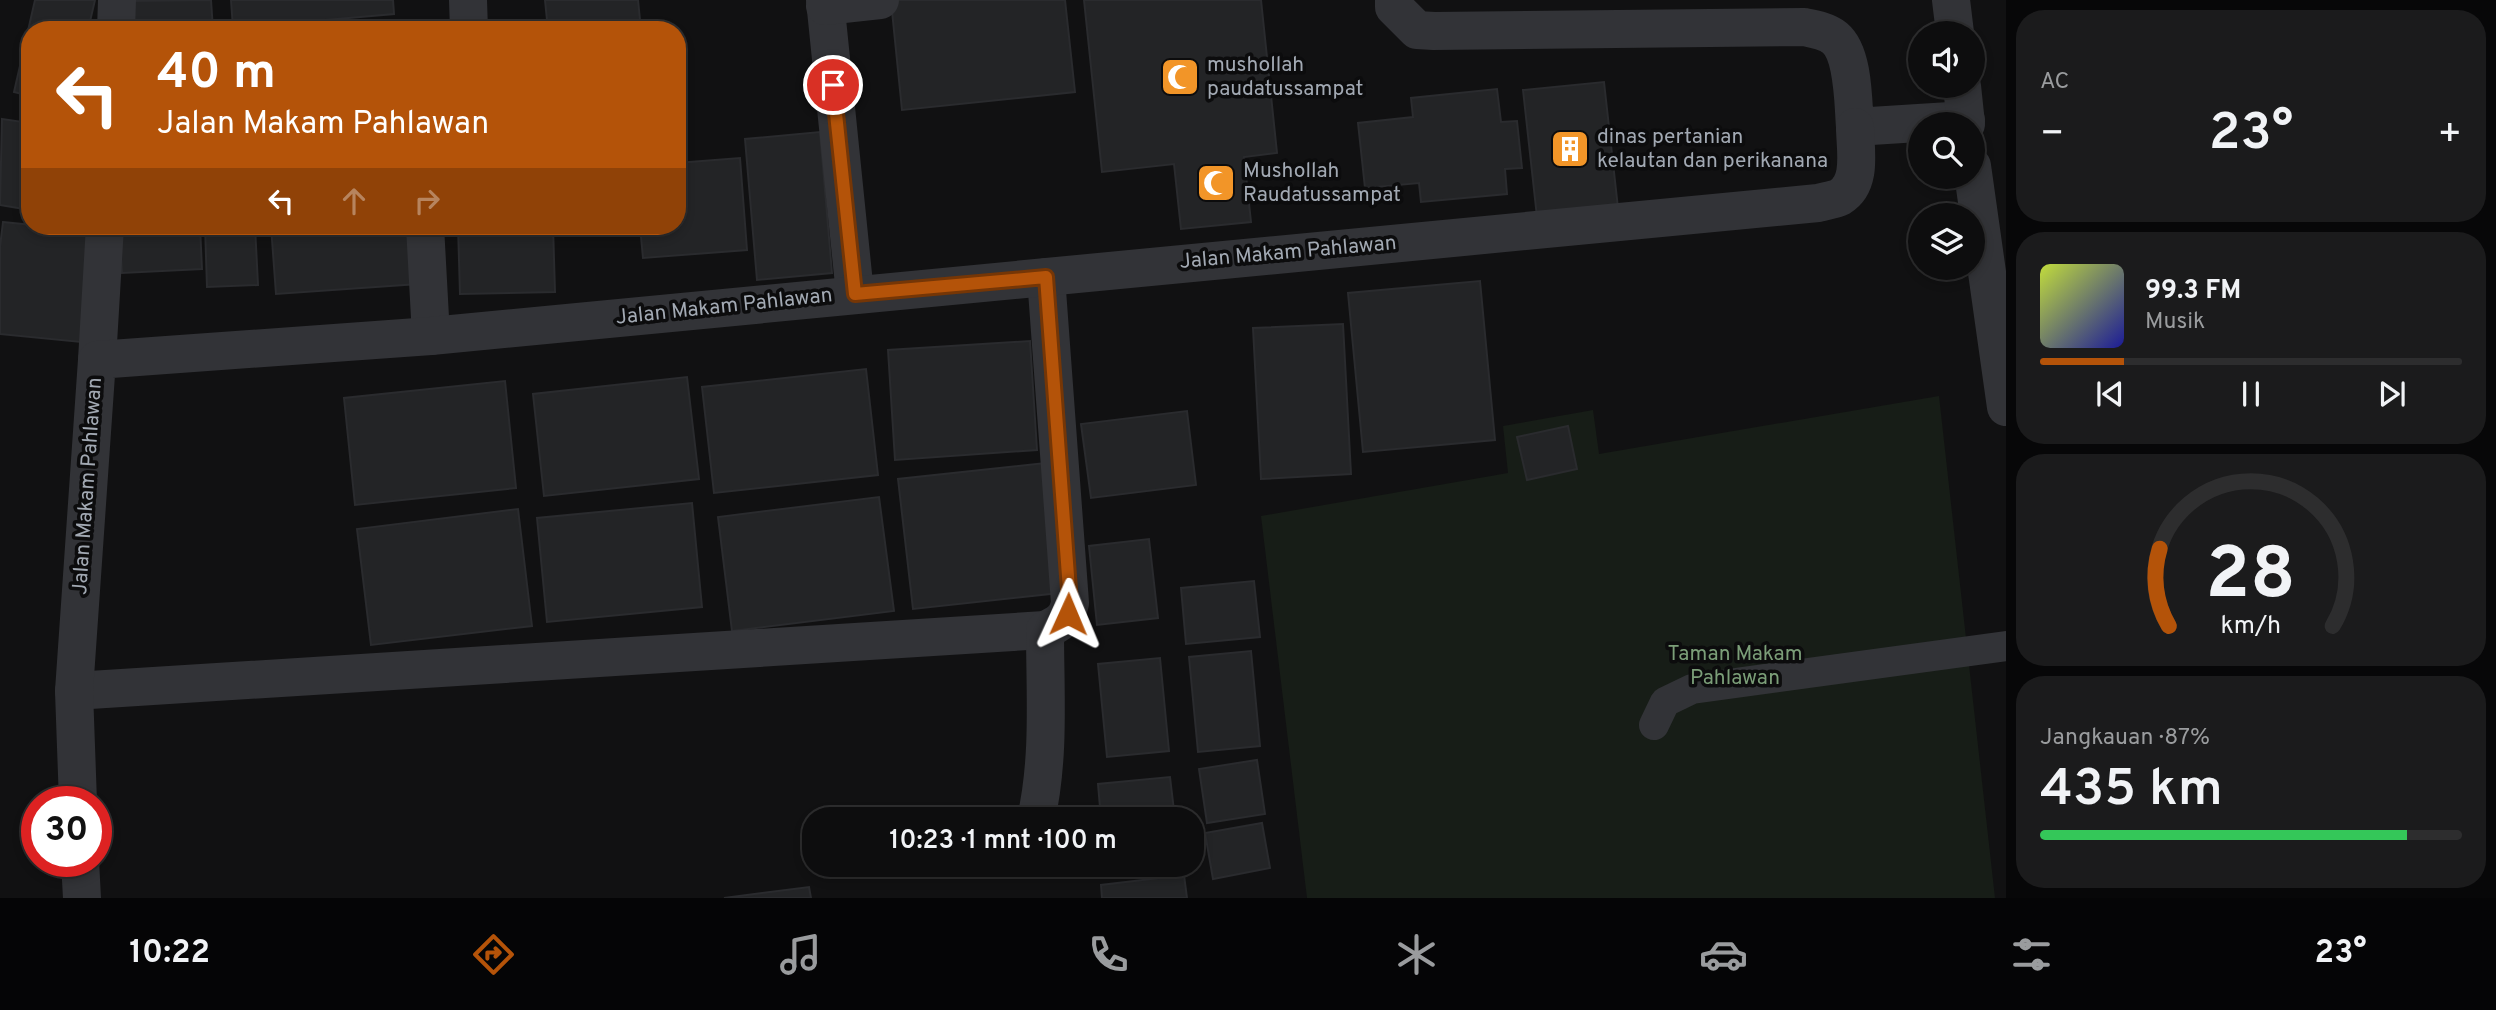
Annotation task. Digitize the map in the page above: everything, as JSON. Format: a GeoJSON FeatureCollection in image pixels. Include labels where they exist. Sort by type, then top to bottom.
{"type":"FeatureCollection","features":[{"type":"Feature","properties":{"kind":"street"},"geometry":{"type":"LineString","coordinates":[[116,21],[117,0]]}},
{"type":"Feature","properties":{"kind":"street"},"geometry":{"type":"LineString","coordinates":[[468,0],[469,21]]}},
{"type":"Feature","properties":{"kind":"street"},"geometry":{"type":"LineString","coordinates":[[855,294],[825,3],[880,0]]}},
{"type":"Feature","properties":{"kind":"street"},"geometry":{"type":"LineString","coordinates":[[1951,0],[1954,21]]}},
{"type":"Feature","properties":{"kind":"street","name":"Jalan Makam Pahlawan"},"geometry":{"type":"LineString","coordinates":[[77,786],[74,691],[97,360],[431,336],[1818,203],[1839,197],[1850,188],[1856,175],[1856,127],[1847,55],[1836,39],[1825,32],[1804,26],[1417,30],[1394,4]]}},
{"type":"Feature","properties":{"kind":"street"},"geometry":{"type":"LineString","coordinates":[[1856,127],[1965,110]]}},
{"type":"Feature","properties":{"kind":"street"},"geometry":{"type":"LineString","coordinates":[[1975,189],[2006,407]]}},
{"type":"Feature","properties":{"kind":"street"},"geometry":{"type":"LineString","coordinates":[[97,360],[104,235]]}},
{"type":"Feature","properties":{"kind":"street"},"geometry":{"type":"LineString","coordinates":[[425,235],[431,336]]}},
{"type":"Feature","properties":{"kind":"street"},"geometry":{"type":"LineString","coordinates":[[74,691],[1045,630],[1060,624],[1068,614],[1070,603],[1046,277]]}},
{"type":"Feature","properties":{"kind":"street"},"geometry":{"type":"LineString","coordinates":[[1039,807],[1045,742],[1045,630]]}},
{"type":"Feature","properties":{"kind":"street"},"geometry":{"type":"LineString","coordinates":[[81,877],[82,898]]}},
{"type":"Feature","properties":{"kind":"lane"},"geometry":{"type":"LineString","coordinates":[[1654,725],[1665,702],[1692,689],[2006,646]]}},
{"type":"Feature","properties":{"kind":"green space","name":"Taman Makam Pahlawan"},"geometry":{"type":"Polygon","coordinates":[[[1939,396],[1995,898],[1307,898],[1261,516],[1508,473],[1503,426],[1593,410],[1599,454],[1939,396]]]}},
{"type":"Feature","properties":{"kind":"building"},"geometry":{"type":"Polygon","coordinates":[[[35,0],[95,0],[90,21],[30,21],[35,0]]]}},
{"type":"Feature","properties":{"kind":"building"},"geometry":{"type":"Polygon","coordinates":[[[211,0],[212,21],[127,21],[126,1],[211,0]]]}},
{"type":"Feature","properties":{"kind":"building"},"geometry":{"type":"Polygon","coordinates":[[[231,0],[393,0],[394,14],[314,21],[232,21],[231,0]]]}},
{"type":"Feature","properties":{"kind":"building"},"geometry":{"type":"Polygon","coordinates":[[[545,0],[638,0],[640,21],[547,21],[545,0]]]}},
{"type":"Feature","properties":{"kind":"building"},"geometry":{"type":"Polygon","coordinates":[[[1065,0],[1075,92],[902,110],[891,1],[1065,0]]]}},
{"type":"Feature","properties":{"kind":"building","name":"mushollah paudatussampat"},"geometry":{"type":"Polygon","coordinates":[[[1084,0],[1261,0],[1277,153],[1244,157],[1251,222],[1181,229],[1174,164],[1102,172],[1084,0]]]}},
{"type":"Feature","properties":{"kind":"building"},"geometry":{"type":"Polygon","coordinates":[[[21,61],[21,94],[14,92],[21,61]]]}},
{"type":"Feature","properties":{"kind":"building","name":"dinas pertanian kelautan dan perikanana"},"geometry":{"type":"Polygon","coordinates":[[[1604,82],[1618,208],[1537,217],[1523,90],[1604,82]]]}},
{"type":"Feature","properties":{"kind":"building"},"geometry":{"type":"Polygon","coordinates":[[[1497,89],[1501,122],[1517,121],[1522,168],[1505,169],[1507,194],[1421,202],[1419,183],[1365,188],[1358,123],[1413,117],[1411,98],[1497,89]]]}},
{"type":"Feature","properties":{"kind":"building"},"geometry":{"type":"Polygon","coordinates":[[[2,119],[21,122],[21,208],[0,205],[2,119]]]}},
{"type":"Feature","properties":{"kind":"building"},"geometry":{"type":"Polygon","coordinates":[[[820,132],[832,273],[757,280],[745,139],[820,132]]]}},
{"type":"Feature","properties":{"kind":"building"},"geometry":{"type":"Polygon","coordinates":[[[740,158],[747,250],[643,258],[641,235],[686,235],[686,162],[740,158]]]}},
{"type":"Feature","properties":{"kind":"building"},"geometry":{"type":"Polygon","coordinates":[[[3,222],[21,224],[21,235],[92,235],[81,342],[0,334],[0,247],[3,222]]]}},
{"type":"Feature","properties":{"kind":"building"},"geometry":{"type":"Polygon","coordinates":[[[120,235],[200,235],[202,269],[122,273],[120,235]]]}},
{"type":"Feature","properties":{"kind":"building"},"geometry":{"type":"Polygon","coordinates":[[[205,235],[255,235],[258,285],[207,287],[205,235]]]}},
{"type":"Feature","properties":{"kind":"building"},"geometry":{"type":"Polygon","coordinates":[[[272,235],[415,235],[418,284],[276,294],[272,235]]]}},
{"type":"Feature","properties":{"kind":"building"},"geometry":{"type":"Polygon","coordinates":[[[458,235],[553,235],[555,292],[460,294],[458,235]]]}},
{"type":"Feature","properties":{"kind":"building"},"geometry":{"type":"Polygon","coordinates":[[[1480,281],[1495,440],[1363,452],[1348,293],[1480,281]]]}},
{"type":"Feature","properties":{"kind":"building"},"geometry":{"type":"Polygon","coordinates":[[[1343,324],[1351,474],[1261,479],[1253,328],[1343,324]]]}},
{"type":"Feature","properties":{"kind":"building"},"geometry":{"type":"Polygon","coordinates":[[[1030,341],[1037,450],[895,460],[888,350],[1030,341]]]}},
{"type":"Feature","properties":{"kind":"building"},"geometry":{"type":"Polygon","coordinates":[[[866,369],[878,475],[714,493],[702,387],[866,369]]]}},
{"type":"Feature","properties":{"kind":"building"},"geometry":{"type":"Polygon","coordinates":[[[687,377],[699,479],[544,496],[533,394],[687,377]]]}},
{"type":"Feature","properties":{"kind":"building"},"geometry":{"type":"Polygon","coordinates":[[[505,381],[516,488],[355,505],[344,398],[505,381]]]}},
{"type":"Feature","properties":{"kind":"building"},"geometry":{"type":"Polygon","coordinates":[[[1187,411],[1196,485],[1091,498],[1081,424],[1187,411]]]}},
{"type":"Feature","properties":{"kind":"building"},"geometry":{"type":"Polygon","coordinates":[[[1568,426],[1577,469],[1527,480],[1517,437],[1568,426]]]}},
{"type":"Feature","properties":{"kind":"building"},"geometry":{"type":"Polygon","coordinates":[[[1045,463],[1059,593],[913,609],[898,479],[1045,463]]]}},
{"type":"Feature","properties":{"kind":"building"},"geometry":{"type":"Polygon","coordinates":[[[879,497],[894,611],[732,631],[718,517],[879,497]]]}},
{"type":"Feature","properties":{"kind":"building"},"geometry":{"type":"Polygon","coordinates":[[[692,503],[702,607],[547,622],[537,518],[692,503]]]}},
{"type":"Feature","properties":{"kind":"building"},"geometry":{"type":"Polygon","coordinates":[[[518,509],[532,626],[371,645],[357,529],[518,509]]]}},
{"type":"Feature","properties":{"kind":"building"},"geometry":{"type":"Polygon","coordinates":[[[1149,539],[1158,618],[1097,625],[1089,546],[1149,539]]]}},
{"type":"Feature","properties":{"kind":"building"},"geometry":{"type":"Polygon","coordinates":[[[1254,581],[1260,637],[1186,644],[1181,588],[1254,581]]]}},
{"type":"Feature","properties":{"kind":"building"},"geometry":{"type":"Polygon","coordinates":[[[1251,651],[1260,746],[1198,752],[1189,657],[1251,651]]]}},
{"type":"Feature","properties":{"kind":"building"},"geometry":{"type":"Polygon","coordinates":[[[1160,658],[1169,751],[1107,757],[1098,664],[1160,658]]]}},
{"type":"Feature","properties":{"kind":"building"},"geometry":{"type":"Polygon","coordinates":[[[1257,760],[1265,814],[1207,823],[1199,769],[1257,760]]]}},
{"type":"Feature","properties":{"kind":"building"},"geometry":{"type":"Polygon","coordinates":[[[1170,777],[1174,807],[1100,807],[1098,784],[1170,777]]]}},
{"type":"Feature","properties":{"kind":"building"},"geometry":{"type":"Polygon","coordinates":[[[1262,823],[1270,868],[1213,879],[1205,833],[1262,823]]]}},
{"type":"Feature","properties":{"kind":"building"},"geometry":{"type":"Polygon","coordinates":[[[1184,877],[1187,898],[1102,898],[1101,885],[1184,877]]]}},
{"type":"Feature","properties":{"kind":"building"},"geometry":{"type":"Polygon","coordinates":[[[809,887],[811,898],[724,898],[809,887]]]}},
{"type":"Feature","properties":{"kind":"place","name":"mushollah paudatussampat"},"geometry":{"type":"Point","coordinates":[1180,77]}},
{"type":"Feature","properties":{"kind":"place","name":"dinas pertanian kelautan dan perikanana"},"geometry":{"type":"Point","coordinates":[1570,149]}},
{"type":"Feature","properties":{"kind":"place","name":"Mushollah Raudatussampat"},"geometry":{"type":"Point","coordinates":[1216,183]}},
{"type":"Feature","properties":{"kind":"route"},"geometry":{"type":"LineString","coordinates":[[833,85],[855,294],[1046,277],[1070,603],[1068,614]]}}]}
